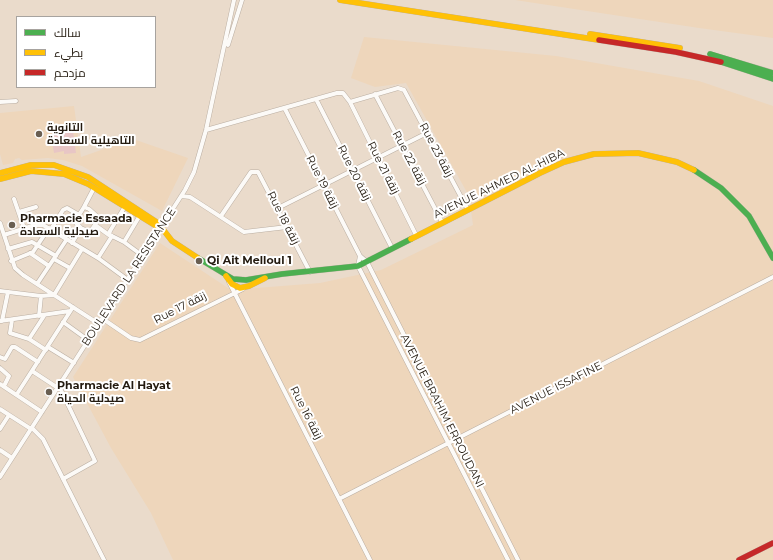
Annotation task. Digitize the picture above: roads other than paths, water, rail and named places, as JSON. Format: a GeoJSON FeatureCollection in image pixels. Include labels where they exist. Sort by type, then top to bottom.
{"type":"FeatureCollection","features":[{"type":"Feature","properties":{"kind":"main road"},"geometry":{"type":"LineString","coordinates":[[340,0],[676,52],[715,60],[773,79]]}},
{"type":"Feature","properties":{"kind":"main road"},"geometry":{"type":"LineString","coordinates":[[370,0],[674,47],[733,60],[773,73]]}},
{"type":"Feature","properties":{"kind":"main road","name":"AVENUE AHMED AL-HIBA"},"geometry":{"type":"LineString","coordinates":[[161,229],[172,240],[233,278],[246,280],[358,266],[416,235],[540,173],[578,157],[605,152],[638,152],[677,162],[701,174],[722,188],[749,216],[773,258]]}},
{"type":"Feature","properties":{"kind":"main road"},"geometry":{"type":"LineString","coordinates":[[0,179],[31,165],[54,165],[88,177],[158,223],[161,229]]}},
{"type":"Feature","properties":{"kind":"main road"},"geometry":{"type":"LineString","coordinates":[[0,173],[19,170],[52,172],[76,178],[94,188],[139,218],[161,229]]}},
{"type":"Feature","properties":{"kind":"main road"},"geometry":{"type":"LineString","coordinates":[[226,275],[229,282],[236,290],[249,286],[269,276]]}},
{"type":"Feature","properties":{"kind":"main road"},"geometry":{"type":"LineString","coordinates":[[739,560],[773,543]]}},
{"type":"Feature","properties":{"kind":"street","name":"BOULEVARD LA RESISTANCE"},"geometry":{"type":"LineString","coordinates":[[0,477],[161,229],[185,190],[194,172],[206,130],[234,0]]}},
{"type":"Feature","properties":{"kind":"street","name":"BOULEVARD LA RESISTANCE"},"geometry":{"type":"LineString","coordinates":[[222,60],[242,0]]}},
{"type":"Feature","properties":{"kind":"street","name":"Rue 23 زنقة"},"geometry":{"type":"LineString","coordinates":[[375,94],[398,88],[404,90],[468,210]]}},
{"type":"Feature","properties":{"kind":"street"},"geometry":{"type":"LineString","coordinates":[[206,130],[341,92],[345,94],[350,102],[375,94]]}},
{"type":"Feature","properties":{"kind":"street","name":"Rue 22 زنقة"},"geometry":{"type":"LineString","coordinates":[[375,94],[442,222]]}},
{"type":"Feature","properties":{"kind":"street","name":"Rue 20 زنقة"},"geometry":{"type":"LineString","coordinates":[[316,99],[392,248]]}},
{"type":"Feature","properties":{"kind":"street"},"geometry":{"type":"LineString","coordinates":[[0,102],[16,101]]}},
{"type":"Feature","properties":{"kind":"street","name":"Rue 21 زنقة"},"geometry":{"type":"LineString","coordinates":[[350,102],[416,235]]}},
{"type":"Feature","properties":{"kind":"street","name":"Rue 19 زنقة"},"geometry":{"type":"LineString","coordinates":[[285,109],[360,256],[367,262]]}},
{"type":"Feature","properties":{"kind":"street"},"geometry":{"type":"LineString","coordinates":[[278,208],[427,133]]}},
{"type":"Feature","properties":{"kind":"street","name":"Rue 18 زنقة"},"geometry":{"type":"LineString","coordinates":[[222,216],[251,172],[256,171],[261,174],[310,272]]}},
{"type":"Feature","properties":{"kind":"street"},"geometry":{"type":"LineString","coordinates":[[84,207],[99,217],[96,225],[90,232],[76,223],[79,215],[94,188]]}},
{"type":"Feature","properties":{"kind":"street"},"geometry":{"type":"LineString","coordinates":[[185,190],[190,197],[222,216],[240,230],[248,232],[287,227]]}},
{"type":"Feature","properties":{"kind":"street"},"geometry":{"type":"LineString","coordinates":[[181,196],[190,197]]}},
{"type":"Feature","properties":{"kind":"street"},"geometry":{"type":"LineString","coordinates":[[14,199],[24,228]]}},
{"type":"Feature","properties":{"kind":"street"},"geometry":{"type":"LineString","coordinates":[[19,212],[36,207]]}},
{"type":"Feature","properties":{"kind":"street"},"geometry":{"type":"LineString","coordinates":[[12,261],[30,254],[65,208],[70,209],[79,215]]}},
{"type":"Feature","properties":{"kind":"street"},"geometry":{"type":"LineString","coordinates":[[98,258],[124,208]]}},
{"type":"Feature","properties":{"kind":"street"},"geometry":{"type":"LineString","coordinates":[[124,242],[139,218]]}},
{"type":"Feature","properties":{"kind":"street"},"geometry":{"type":"LineString","coordinates":[[0,223],[12,261],[18,271],[72,309],[99,324]]}},
{"type":"Feature","properties":{"kind":"street"},"geometry":{"type":"LineString","coordinates":[[4,235],[38,224],[50,228],[98,258],[128,280]]}},
{"type":"Feature","properties":{"kind":"street"},"geometry":{"type":"LineString","coordinates":[[96,225],[124,242],[143,256]]}},
{"type":"Feature","properties":{"kind":"street"},"geometry":{"type":"LineString","coordinates":[[72,242],[82,228]]}},
{"type":"Feature","properties":{"kind":"street"},"geometry":{"type":"LineString","coordinates":[[37,284],[67,239]]}},
{"type":"Feature","properties":{"kind":"street"},"geometry":{"type":"LineString","coordinates":[[8,249],[29,242],[38,245],[70,268]]}},
{"type":"Feature","properties":{"kind":"street"},"geometry":{"type":"LineString","coordinates":[[54,295],[82,249]]}},
{"type":"Feature","properties":{"kind":"street"},"geometry":{"type":"LineString","coordinates":[[30,254],[49,266]]}},
{"type":"Feature","properties":{"kind":"street"},"geometry":{"type":"LineString","coordinates":[[358,266],[360,256]]}},
{"type":"Feature","properties":{"kind":"street","name":"AVENUE BRAHIM ERROUDANI"},"geometry":{"type":"LineString","coordinates":[[367,262],[518,560]]}},
{"type":"Feature","properties":{"kind":"street","name":"AVENUE BRAHIM ERROUDANI"},"geometry":{"type":"LineString","coordinates":[[358,266],[508,559]]}},
{"type":"Feature","properties":{"kind":"street","name":"AVENUE ISSAFINE"},"geometry":{"type":"LineString","coordinates":[[339,499],[457,440],[773,277]]}},
{"type":"Feature","properties":{"kind":"street"},"geometry":{"type":"LineString","coordinates":[[236,290],[246,280]]}},
{"type":"Feature","properties":{"kind":"street","name":"Rue 17 زنقة"},"geometry":{"type":"LineString","coordinates":[[102,319],[131,338],[140,340],[236,290]]}},
{"type":"Feature","properties":{"kind":"street","name":"Rue 16 زنقة"},"geometry":{"type":"LineString","coordinates":[[236,290],[370,560]]}},
{"type":"Feature","properties":{"kind":"street"},"geometry":{"type":"LineString","coordinates":[[0,291],[41,296],[54,295]]}},
{"type":"Feature","properties":{"kind":"street"},"geometry":{"type":"LineString","coordinates":[[8,292],[1,321],[42,316],[72,309]]}},
{"type":"Feature","properties":{"kind":"street"},"geometry":{"type":"LineString","coordinates":[[28,339],[42,316],[41,296]]}},
{"type":"Feature","properties":{"kind":"street"},"geometry":{"type":"LineString","coordinates":[[17,394],[72,309]]}},
{"type":"Feature","properties":{"kind":"street"},"geometry":{"type":"LineString","coordinates":[[384,316],[391,311]]}},
{"type":"Feature","properties":{"kind":"street"},"geometry":{"type":"LineString","coordinates":[[12,320],[10,328],[11,334],[23,336],[74,363]]}},
{"type":"Feature","properties":{"kind":"street"},"geometry":{"type":"LineString","coordinates":[[63,322],[88,340]]}},
{"type":"Feature","properties":{"kind":"street"},"geometry":{"type":"LineString","coordinates":[[0,357],[6,358],[12,347],[15,347],[38,362]]}},
{"type":"Feature","properties":{"kind":"street"},"geometry":{"type":"LineString","coordinates":[[0,368],[9,376],[2,385],[42,412]]}},
{"type":"Feature","properties":{"kind":"street"},"geometry":{"type":"LineString","coordinates":[[32,371],[58,387],[95,461],[63,479]]}},
{"type":"Feature","properties":{"kind":"street"},"geometry":{"type":"LineString","coordinates":[[0,409],[32,428],[41,436],[104,560]]}},
{"type":"Feature","properties":{"kind":"street"},"geometry":{"type":"LineString","coordinates":[[0,429],[9,415]]}},
{"type":"Feature","properties":{"kind":"street"},"geometry":{"type":"LineString","coordinates":[[0,450],[12,458]]}},
{"type":"Feature","properties":{"kind":"street"},"geometry":{"type":"LineString","coordinates":[[489,523],[497,519]]}},
{"type":"Feature","properties":{"kind":"street"},"geometry":{"type":"LineString","coordinates":[[508,559],[515,554]]}},
{"type":"Feature","properties":{"kind":"place","name":"التانوية التاهيلية السعادة"},"geometry":{"type":"Point","coordinates":[39,134]}},
{"type":"Feature","properties":{"kind":"place","name":"Pharmacie Essaada صيدلية السعادة"},"geometry":{"type":"Point","coordinates":[12,225]}},
{"type":"Feature","properties":{"kind":"place","name":"Qi Ait Melloul 1"},"geometry":{"type":"Point","coordinates":[199,261]}},
{"type":"Feature","properties":{"kind":"place","name":"Pharmacie Al Hayat صيدلية الحياة"},"geometry":{"type":"Point","coordinates":[49,392]}}]}
